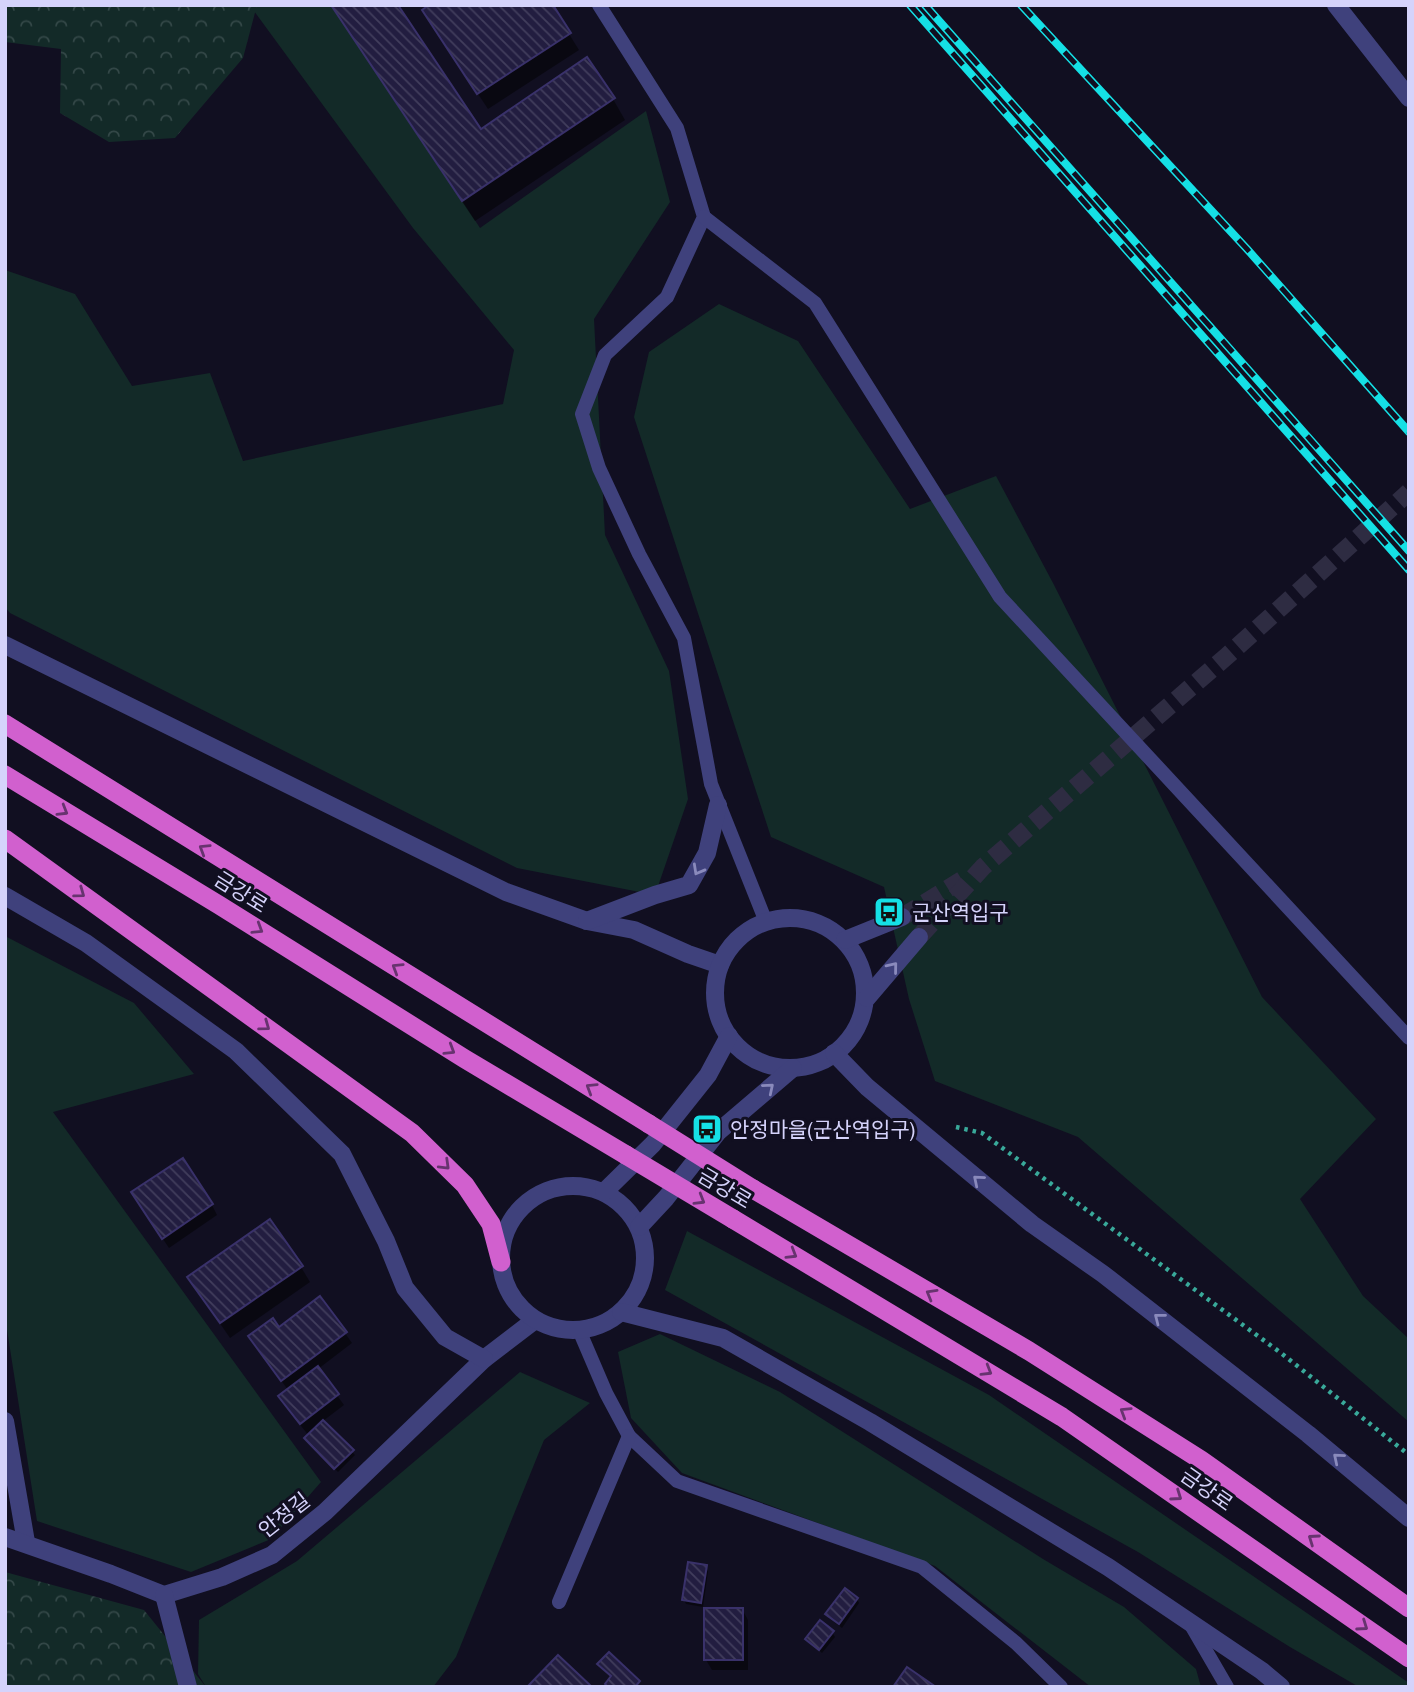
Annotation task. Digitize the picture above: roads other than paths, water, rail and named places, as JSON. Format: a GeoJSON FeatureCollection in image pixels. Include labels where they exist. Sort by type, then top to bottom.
{"type":"FeatureCollection","features":[{"type":"Feature","properties":{"kind":"highway","name":"금강로"},"geometry":{"type":"LineString","coordinates":[[5,724],[753,1189],[1029,1351],[1201,1460],[1409,1608]]}},
{"type":"Feature","properties":{"kind":"highway","name":"금강로"},"geometry":{"type":"LineString","coordinates":[[5,775],[465,1059],[1062,1417],[1409,1658]]}},
{"type":"Feature","properties":{"kind":"highway"},"geometry":{"type":"LineString","coordinates":[[5,839],[412,1133],[465,1185],[491,1224],[501,1262]]}},
{"type":"Feature","properties":{"kind":"street"},"geometry":{"type":"LineString","coordinates":[[1336,5],[1409,98]]}},
{"type":"Feature","properties":{"kind":"street"},"geometry":{"type":"LineString","coordinates":[[5,645],[506,892],[587,921],[634,930],[720,965]]}},
{"type":"Feature","properties":{"kind":"street"},"geometry":{"type":"LineString","coordinates":[[587,921],[689,885],[707,853],[718,805]]}},
{"type":"Feature","properties":{"kind":"street"},"geometry":{"type":"LineString","coordinates":[[5,896],[86,943],[236,1051],[342,1154],[386,1241],[405,1288],[445,1337],[484,1359]]}},
{"type":"Feature","properties":{"kind":"street"},"geometry":{"type":"LineString","coordinates":[[845,940],[902,917]]}},
{"type":"Feature","properties":{"kind":"street"},"geometry":{"type":"LineString","coordinates":[[867,998],[859,960],[845,940],[816,922],[801,918],[776,919],[752,928],[733,944],[720,965],[712,989],[718,1014],[729,1036],[746,1054],[769,1065],[793,1068],[817,1063],[839,1051],[855,1032],[867,998],[919,937]]}},
{"type":"Feature","properties":{"kind":"street"},"geometry":{"type":"LineString","coordinates":[[604,1192],[645,1153],[708,1075],[729,1036]]}},
{"type":"Feature","properties":{"kind":"street"},"geometry":{"type":"LineString","coordinates":[[834,1053],[867,1087],[1032,1224],[1103,1274],[1308,1434],[1409,1518]]}},
{"type":"Feature","properties":{"kind":"street"},"geometry":{"type":"LineString","coordinates":[[639,1227],[666,1198],[718,1132],[793,1068]]}},
{"type":"Feature","properties":{"kind":"street"},"geometry":{"type":"LineString","coordinates":[[580,1186],[604,1192],[624,1206],[639,1227],[645,1249],[644,1272],[636,1294],[621,1312],[601,1325],[579,1330],[556,1328],[535,1320],[517,1304],[506,1285],[501,1262],[504,1238],[515,1215],[533,1198],[555,1188],[580,1186]]}},
{"type":"Feature","properties":{"kind":"street"},"geometry":{"type":"LineString","coordinates":[[621,1312],[723,1338],[870,1422],[1084,1552],[1262,1671],[1281,1687]]}},
{"type":"Feature","properties":{"kind":"street","name":"안정길"},"geometry":{"type":"LineString","coordinates":[[164,1595],[222,1577],[272,1555],[325,1512],[484,1359],[535,1320]]}},
{"type":"Feature","properties":{"kind":"street"},"geometry":{"type":"LineString","coordinates":[[5,1421],[26,1542]]}},
{"type":"Feature","properties":{"kind":"street"},"geometry":{"type":"LineString","coordinates":[[5,1537],[26,1542],[164,1595],[188,1687]]}},
{"type":"Feature","properties":{"kind":"lane"},"geometry":{"type":"LineString","coordinates":[[600,5],[677,128],[704,218],[815,303],[1000,597],[1409,1038]]}},
{"type":"Feature","properties":{"kind":"lane"},"geometry":{"type":"LineString","coordinates":[[704,218],[667,297],[605,355],[582,414],[599,468],[639,554],[684,638],[706,744],[711,784],[766,922]]}},
{"type":"Feature","properties":{"kind":"lane"},"geometry":{"type":"LineString","coordinates":[[579,1330],[606,1393],[629,1436],[677,1481],[922,1567],[1016,1643],[1061,1687]]}},
{"type":"Feature","properties":{"kind":"lane"},"geometry":{"type":"LineString","coordinates":[[559,1602],[629,1436]]}},
{"type":"Feature","properties":{"kind":"lane"},"geometry":{"type":"LineString","coordinates":[[1188,1621],[1223,1676],[1227,1687]]}},
{"type":"Feature","properties":{"kind":"tunnel"},"geometry":{"type":"LineString","coordinates":[[919,937],[983,867],[1227,656],[1409,492]]}},
{"type":"Feature","properties":{"kind":"tunnel"},"geometry":{"type":"LineString","coordinates":[[902,917],[962,880]]}},
{"type":"Feature","properties":{"kind":"railway"},"geometry":{"type":"LineString","coordinates":[[910,5],[1409,570]]}},
{"type":"Feature","properties":{"kind":"railway"},"geometry":{"type":"LineString","coordinates":[[925,5],[1409,551]]}},
{"type":"Feature","properties":{"kind":"railway"},"geometry":{"type":"LineString","coordinates":[[1021,5],[1247,249],[1409,432]]}},
{"type":"Feature","properties":{"kind":"place","name":"군산역입구"},"geometry":{"type":"Point","coordinates":[889,912]}},
{"type":"Feature","properties":{"kind":"place","name":"안정마을(군산역입구)"},"geometry":{"type":"Point","coordinates":[707,1129]}}]}
